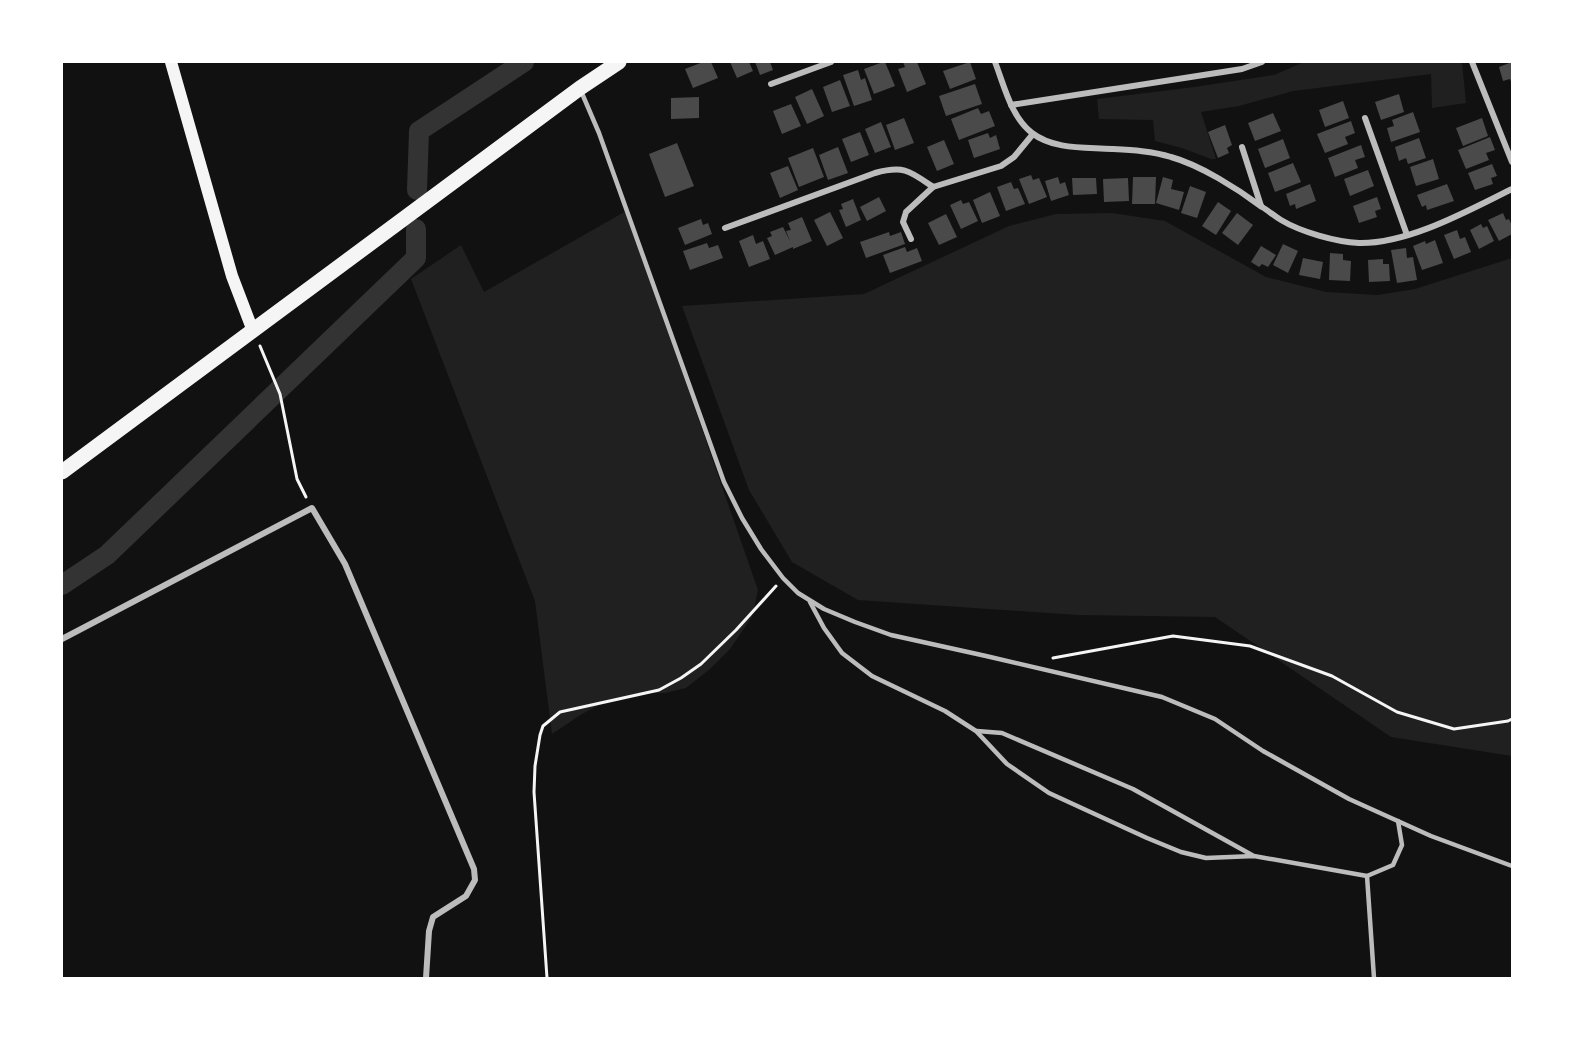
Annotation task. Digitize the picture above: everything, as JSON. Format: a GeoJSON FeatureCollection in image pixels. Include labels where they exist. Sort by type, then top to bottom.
{"type":"FeatureCollection","features":[{"type":"Feature","properties":{"kind":"main road"},"geometry":{"type":"LineString","coordinates":[[171,62],[232,276],[253,331]]}},
{"type":"Feature","properties":{"kind":"main road"},"geometry":{"type":"LineString","coordinates":[[62,472],[580,88],[619,62]]}},
{"type":"Feature","properties":{"kind":"street"},"geometry":{"type":"LineString","coordinates":[[771,84],[831,62]]}},
{"type":"Feature","properties":{"kind":"street"},"geometry":{"type":"LineString","coordinates":[[995,62],[1011,105],[1023,124],[1033,134],[1051,143],[1170,157],[1197,167],[1261,206],[1281,221],[1334,240],[1359,243],[1407,235],[1443,223],[1512,189]]}},
{"type":"Feature","properties":{"kind":"street"},"geometry":{"type":"LineString","coordinates":[[1011,105],[1242,69],[1262,62]]}},
{"type":"Feature","properties":{"kind":"street"},"geometry":{"type":"LineString","coordinates":[[1472,62],[1512,162]]}},
{"type":"Feature","properties":{"kind":"street"},"geometry":{"type":"LineString","coordinates":[[1365,118],[1407,235]]}},
{"type":"Feature","properties":{"kind":"street"},"geometry":{"type":"LineString","coordinates":[[910,238],[903,222],[906,212],[933,187],[1001,166],[1014,156],[1033,134]]}},
{"type":"Feature","properties":{"kind":"street"},"geometry":{"type":"LineString","coordinates":[[1242,147],[1261,206]]}},
{"type":"Feature","properties":{"kind":"street"},"geometry":{"type":"LineString","coordinates":[[725,228],[891,168],[912,172],[933,187]]}},
{"type":"Feature","properties":{"kind":"street"},"geometry":{"type":"LineString","coordinates":[[62,639],[312,508],[345,564],[474,869],[476,880],[466,896],[433,917],[429,931],[426,978]]}},
{"type":"Feature","properties":{"kind":"lane"},"geometry":{"type":"LineString","coordinates":[[580,88],[599,134],[724,482],[761,549],[783,578],[798,593],[824,609],[891,635],[1162,697],[1215,718],[1263,751],[1349,799],[1431,836],[1512,866]]}},
{"type":"Feature","properties":{"kind":"lane"},"geometry":{"type":"LineString","coordinates":[[810,600],[824,628],[842,653],[872,676],[945,711],[976,731],[1007,764],[1049,793],[1181,852],[1206,858],[1254,856],[1367,876],[1393,865],[1402,844],[1398,821]]}},
{"type":"Feature","properties":{"kind":"lane"},"geometry":{"type":"LineString","coordinates":[[976,731],[1002,734],[1133,789],[1254,856]]}},
{"type":"Feature","properties":{"kind":"lane"},"geometry":{"type":"LineString","coordinates":[[1367,876],[1374,978]]}},
{"type":"Feature","properties":{"kind":"path"},"geometry":{"type":"LineString","coordinates":[[253,331],[280,394],[297,479],[312,508]]}},
{"type":"Feature","properties":{"kind":"path"},"geometry":{"type":"LineString","coordinates":[[547,978],[534,792],[543,726],[560,712],[659,690],[681,678],[715,651],[783,578]]}},
{"type":"Feature","properties":{"kind":"path"},"geometry":{"type":"LineString","coordinates":[[1022,664],[1173,636],[1250,646],[1332,676],[1397,712],[1454,729],[1508,721],[1512,718]]}},
{"type":"Feature","properties":{"kind":"shaded area"},"geometry":{"type":"Polygon","coordinates":[[[1304,62],[1462,62],[1466,103],[1432,108],[1431,74],[1293,91],[1239,106],[1201,112],[1216,159],[1155,141],[1153,120],[1099,119],[1097,99],[1274,75],[1304,62]]]}},
{"type":"Feature","properties":{"kind":"shaded area"},"geometry":{"type":"Polygon","coordinates":[[[626,211],[758,590],[752,617],[730,649],[686,688],[665,693],[639,693],[607,701],[552,734],[535,601],[411,279],[461,245],[484,292],[626,211]]]}},
{"type":"Feature","properties":{"kind":"shaded area"},"geometry":{"type":"Polygon","coordinates":[[[1112,213],[1165,221],[1266,277],[1326,292],[1378,295],[1415,289],[1512,258],[1512,756],[1391,737],[1215,617],[1078,615],[858,600],[792,562],[749,490],[682,306],[864,294],[1009,226],[1056,214],[1112,213]]]}},
{"type":"Feature","properties":{"kind":"building"},"geometry":{"type":"Polygon","coordinates":[[[703,62],[711,62],[718,78],[693,88],[685,69],[703,62]]]}},
{"type":"Feature","properties":{"kind":"building"},"geometry":{"type":"Polygon","coordinates":[[[730,62],[749,62],[753,71],[737,78],[730,62]]]}},
{"type":"Feature","properties":{"kind":"building"},"geometry":{"type":"Polygon","coordinates":[[[755,62],[770,62],[773,70],[760,75],[755,62]]]}},
{"type":"Feature","properties":{"kind":"building"},"geometry":{"type":"Polygon","coordinates":[[[883,62],[895,86],[874,94],[864,69],[883,62]]]}},
{"type":"Feature","properties":{"kind":"building"},"geometry":{"type":"Polygon","coordinates":[[[903,62],[917,62],[926,84],[907,92],[898,69],[905,67],[903,62]]]}},
{"type":"Feature","properties":{"kind":"building"},"geometry":{"type":"Polygon","coordinates":[[[970,62],[976,79],[950,89],[943,71],[970,62]]]}},
{"type":"Feature","properties":{"kind":"building"},"geometry":{"type":"Polygon","coordinates":[[[1512,62],[1512,85],[1510,79],[1503,81],[1499,67],[1512,62]]]}},
{"type":"Feature","properties":{"kind":"building"},"geometry":{"type":"Polygon","coordinates":[[[858,70],[861,80],[865,78],[872,100],[854,106],[843,75],[858,70]]]}},
{"type":"Feature","properties":{"kind":"building"},"geometry":{"type":"Polygon","coordinates":[[[840,80],[850,106],[832,112],[823,87],[840,80]]]}},
{"type":"Feature","properties":{"kind":"building"},"geometry":{"type":"Polygon","coordinates":[[[975,84],[982,104],[946,116],[939,96],[975,84]]]}},
{"type":"Feature","properties":{"kind":"building"},"geometry":{"type":"Polygon","coordinates":[[[812,89],[824,116],[807,124],[795,97],[812,89]]]}},
{"type":"Feature","properties":{"kind":"building"},"geometry":{"type":"Polygon","coordinates":[[[1399,94],[1404,112],[1381,120],[1375,102],[1399,94]]]}},
{"type":"Feature","properties":{"kind":"building"},"geometry":{"type":"Polygon","coordinates":[[[699,97],[699,118],[671,119],[671,98],[699,97]]]}},
{"type":"Feature","properties":{"kind":"building"},"geometry":{"type":"Polygon","coordinates":[[[1343,101],[1349,118],[1325,127],[1319,110],[1343,101]]]}},
{"type":"Feature","properties":{"kind":"building"},"geometry":{"type":"Polygon","coordinates":[[[791,104],[801,126],[782,134],[773,111],[791,104]]]}},
{"type":"Feature","properties":{"kind":"building"},"geometry":{"type":"Polygon","coordinates":[[[978,108],[981,114],[989,111],[995,126],[959,140],[951,119],[978,108]]]}},
{"type":"Feature","properties":{"kind":"building"},"geometry":{"type":"Polygon","coordinates":[[[1413,112],[1420,132],[1391,142],[1387,128],[1394,126],[1392,120],[1413,112]]]}},
{"type":"Feature","properties":{"kind":"building"},"geometry":{"type":"Polygon","coordinates":[[[1273,113],[1281,131],[1255,141],[1248,123],[1273,113]]]}},
{"type":"Feature","properties":{"kind":"building"},"geometry":{"type":"Polygon","coordinates":[[[904,118],[914,143],[895,150],[886,125],[904,118]]]}},
{"type":"Feature","properties":{"kind":"building"},"geometry":{"type":"Polygon","coordinates":[[[1482,118],[1488,136],[1463,146],[1456,128],[1482,118]]]}},
{"type":"Feature","properties":{"kind":"building"},"geometry":{"type":"Polygon","coordinates":[[[1351,121],[1355,133],[1345,137],[1348,144],[1325,153],[1317,134],[1351,121]]]}},
{"type":"Feature","properties":{"kind":"building"},"geometry":{"type":"Polygon","coordinates":[[[881,122],[891,147],[875,153],[865,129],[881,122]]]}},
{"type":"Feature","properties":{"kind":"building"},"geometry":{"type":"Polygon","coordinates":[[[1225,125],[1232,145],[1227,148],[1229,153],[1218,158],[1208,132],[1225,125]]]}},
{"type":"Feature","properties":{"kind":"building"},"geometry":{"type":"Polygon","coordinates":[[[860,132],[869,155],[851,162],[842,139],[860,132]]]}},
{"type":"Feature","properties":{"kind":"building"},"geometry":{"type":"Polygon","coordinates":[[[988,133],[990,138],[996,135],[1000,149],[974,158],[968,140],[988,133]]]}},
{"type":"Feature","properties":{"kind":"building"},"geometry":{"type":"Polygon","coordinates":[[[1490,137],[1495,150],[1486,153],[1489,160],[1466,169],[1458,150],[1490,137]]]}},
{"type":"Feature","properties":{"kind":"building"},"geometry":{"type":"Polygon","coordinates":[[[1419,138],[1426,158],[1408,164],[1406,158],[1399,161],[1395,147],[1419,138]]]}},
{"type":"Feature","properties":{"kind":"building"},"geometry":{"type":"Polygon","coordinates":[[[1283,139],[1290,158],[1265,168],[1258,149],[1283,139]]]}},
{"type":"Feature","properties":{"kind":"building"},"geometry":{"type":"Polygon","coordinates":[[[944,140],[954,164],[937,171],[927,147],[944,140]]]}},
{"type":"Feature","properties":{"kind":"building"},"geometry":{"type":"Polygon","coordinates":[[[677,143],[694,186],[665,197],[649,154],[677,143]]]}},
{"type":"Feature","properties":{"kind":"building"},"geometry":{"type":"Polygon","coordinates":[[[1361,145],[1365,157],[1355,160],[1358,168],[1335,177],[1328,158],[1361,145]]]}},
{"type":"Feature","properties":{"kind":"building"},"geometry":{"type":"Polygon","coordinates":[[[838,147],[848,173],[828,180],[819,155],[838,147]]]}},
{"type":"Feature","properties":{"kind":"building"},"geometry":{"type":"Polygon","coordinates":[[[813,148],[824,177],[799,187],[788,158],[813,148]]]}},
{"type":"Feature","properties":{"kind":"building"},"geometry":{"type":"Polygon","coordinates":[[[1433,159],[1439,179],[1416,186],[1410,167],[1433,159]]]}},
{"type":"Feature","properties":{"kind":"building"},"geometry":{"type":"Polygon","coordinates":[[[1293,163],[1301,182],[1275,192],[1268,173],[1293,163]]]}},
{"type":"Feature","properties":{"kind":"building"},"geometry":{"type":"Polygon","coordinates":[[[1492,164],[1497,176],[1491,178],[1493,184],[1475,190],[1468,173],[1492,164]]]}},
{"type":"Feature","properties":{"kind":"building"},"geometry":{"type":"Polygon","coordinates":[[[788,166],[798,190],[780,198],[770,173],[788,166]]]}},
{"type":"Feature","properties":{"kind":"building"},"geometry":{"type":"Polygon","coordinates":[[[1368,170],[1374,186],[1350,196],[1344,179],[1368,170]]]}},
{"type":"Feature","properties":{"kind":"building"},"geometry":{"type":"Polygon","coordinates":[[[1031,175],[1033,180],[1039,178],[1047,197],[1029,204],[1019,179],[1031,175]]]}},
{"type":"Feature","properties":{"kind":"building"},"geometry":{"type":"Polygon","coordinates":[[[1058,177],[1060,184],[1065,182],[1069,195],[1051,201],[1045,181],[1058,177]]]}},
{"type":"Feature","properties":{"kind":"building"},"geometry":{"type":"Polygon","coordinates":[[[1133,177],[1156,177],[1155,204],[1132,204],[1133,177]]]}},
{"type":"Feature","properties":{"kind":"building"},"geometry":{"type":"Polygon","coordinates":[[[1163,177],[1173,180],[1171,189],[1184,192],[1179,210],[1156,203],[1163,177]]]}},
{"type":"Feature","properties":{"kind":"building"},"geometry":{"type":"Polygon","coordinates":[[[1072,178],[1096,178],[1097,194],[1073,195],[1072,178]]]}},
{"type":"Feature","properties":{"kind":"building"},"geometry":{"type":"Polygon","coordinates":[[[1128,178],[1129,201],[1104,202],[1103,179],[1128,178]]]}},
{"type":"Feature","properties":{"kind":"building"},"geometry":{"type":"Polygon","coordinates":[[[1011,182],[1014,189],[1018,188],[1025,204],[1006,211],[997,187],[1011,182]]]}},
{"type":"Feature","properties":{"kind":"building"},"geometry":{"type":"Polygon","coordinates":[[[1310,184],[1316,201],[1296,209],[1295,204],[1290,206],[1286,194],[1310,184]]]}},
{"type":"Feature","properties":{"kind":"building"},"geometry":{"type":"Polygon","coordinates":[[[1447,184],[1454,201],[1427,210],[1426,205],[1422,207],[1417,195],[1447,184]]]}},
{"type":"Feature","properties":{"kind":"building"},"geometry":{"type":"Polygon","coordinates":[[[1190,186],[1206,192],[1197,218],[1181,213],[1190,186]]]}},
{"type":"Feature","properties":{"kind":"building"},"geometry":{"type":"Polygon","coordinates":[[[990,192],[1000,216],[982,223],[973,200],[990,192]]]}},
{"type":"Feature","properties":{"kind":"building"},"geometry":{"type":"Polygon","coordinates":[[[879,197],[886,211],[867,221],[860,207],[879,197]]]}},
{"type":"Feature","properties":{"kind":"building"},"geometry":{"type":"Polygon","coordinates":[[[1377,197],[1381,209],[1375,211],[1377,217],[1359,223],[1353,206],[1377,197]]]}},
{"type":"Feature","properties":{"kind":"building"},"geometry":{"type":"Polygon","coordinates":[[[853,199],[861,220],[846,227],[839,210],[843,209],[841,204],[853,199]]]}},
{"type":"Feature","properties":{"kind":"building"},"geometry":{"type":"Polygon","coordinates":[[[961,200],[963,204],[969,202],[978,221],[961,229],[950,205],[961,200]]]}},
{"type":"Feature","properties":{"kind":"building"},"geometry":{"type":"Polygon","coordinates":[[[1218,202],[1231,211],[1216,235],[1202,226],[1218,202]]]}},
{"type":"Feature","properties":{"kind":"building"},"geometry":{"type":"Polygon","coordinates":[[[830,212],[843,238],[827,246],[814,220],[830,212]]]}},
{"type":"Feature","properties":{"kind":"building"},"geometry":{"type":"Polygon","coordinates":[[[1237,213],[1253,225],[1238,245],[1222,233],[1237,213]]]}},
{"type":"Feature","properties":{"kind":"building"},"geometry":{"type":"Polygon","coordinates":[[[1503,213],[1512,226],[1512,234],[1499,241],[1488,220],[1503,213]]]}},
{"type":"Feature","properties":{"kind":"building"},"geometry":{"type":"Polygon","coordinates":[[[946,214],[957,237],[939,245],[928,223],[946,214]]]}},
{"type":"Feature","properties":{"kind":"building"},"geometry":{"type":"Polygon","coordinates":[[[802,217],[812,241],[775,255],[767,238],[772,236],[770,232],[783,227],[790,241],[786,231],[791,230],[788,223],[802,217]]]}},
{"type":"Feature","properties":{"kind":"building"},"geometry":{"type":"Polygon","coordinates":[[[701,219],[703,225],[708,223],[712,234],[685,245],[678,228],[701,219]]]}},
{"type":"Feature","properties":{"kind":"building"},"geometry":{"type":"Polygon","coordinates":[[[1481,224],[1483,228],[1487,226],[1494,241],[1479,249],[1470,230],[1481,224]]]}},
{"type":"Feature","properties":{"kind":"building"},"geometry":{"type":"Polygon","coordinates":[[[1457,230],[1460,239],[1465,237],[1471,252],[1454,259],[1444,235],[1457,230]]]}},
{"type":"Feature","properties":{"kind":"building"},"geometry":{"type":"Polygon","coordinates":[[[889,232],[890,236],[901,232],[905,244],[866,258],[860,242],[889,232]]]}},
{"type":"Feature","properties":{"kind":"building"},"geometry":{"type":"Polygon","coordinates":[[[753,235],[756,244],[763,241],[770,259],[749,267],[739,241],[753,235]]]}},
{"type":"Feature","properties":{"kind":"building"},"geometry":{"type":"Polygon","coordinates":[[[1435,240],[1443,263],[1422,270],[1413,246],[1435,240]]]}},
{"type":"Feature","properties":{"kind":"building"},"geometry":{"type":"Polygon","coordinates":[[[707,243],[709,248],[718,245],[723,258],[690,270],[683,251],[707,243]]]}},
{"type":"Feature","properties":{"kind":"building"},"geometry":{"type":"Polygon","coordinates":[[[1283,244],[1298,251],[1288,273],[1273,265],[1283,244]]]}},
{"type":"Feature","properties":{"kind":"building"},"geometry":{"type":"Polygon","coordinates":[[[1261,246],[1276,255],[1268,267],[1262,264],[1259,267],[1251,262],[1261,246]]]}},
{"type":"Feature","properties":{"kind":"building"},"geometry":{"type":"Polygon","coordinates":[[[905,247],[907,252],[917,248],[922,261],[890,273],[883,255],[905,247]]]}},
{"type":"Feature","properties":{"kind":"building"},"geometry":{"type":"Polygon","coordinates":[[[1406,248],[1407,258],[1413,257],[1417,280],[1397,283],[1391,250],[1406,248]]]}},
{"type":"Feature","properties":{"kind":"building"},"geometry":{"type":"Polygon","coordinates":[[[1330,253],[1343,254],[1343,260],[1351,261],[1350,281],[1329,280],[1330,253]]]}},
{"type":"Feature","properties":{"kind":"building"},"geometry":{"type":"Polygon","coordinates":[[[1303,258],[1323,262],[1320,279],[1299,275],[1303,258]]]}},
{"type":"Feature","properties":{"kind":"building"},"geometry":{"type":"Polygon","coordinates":[[[1383,259],[1383,264],[1389,264],[1390,281],[1369,282],[1368,260],[1383,259]]]}},
{"type":"Feature","properties":{"kind":"waterway"},"geometry":{"type":"LineString","coordinates":[[417,190],[419,131],[524,62]]}},
{"type":"Feature","properties":{"kind":"waterway"},"geometry":{"type":"LineString","coordinates":[[62,585],[107,555],[416,258],[416,229]]}}]}
